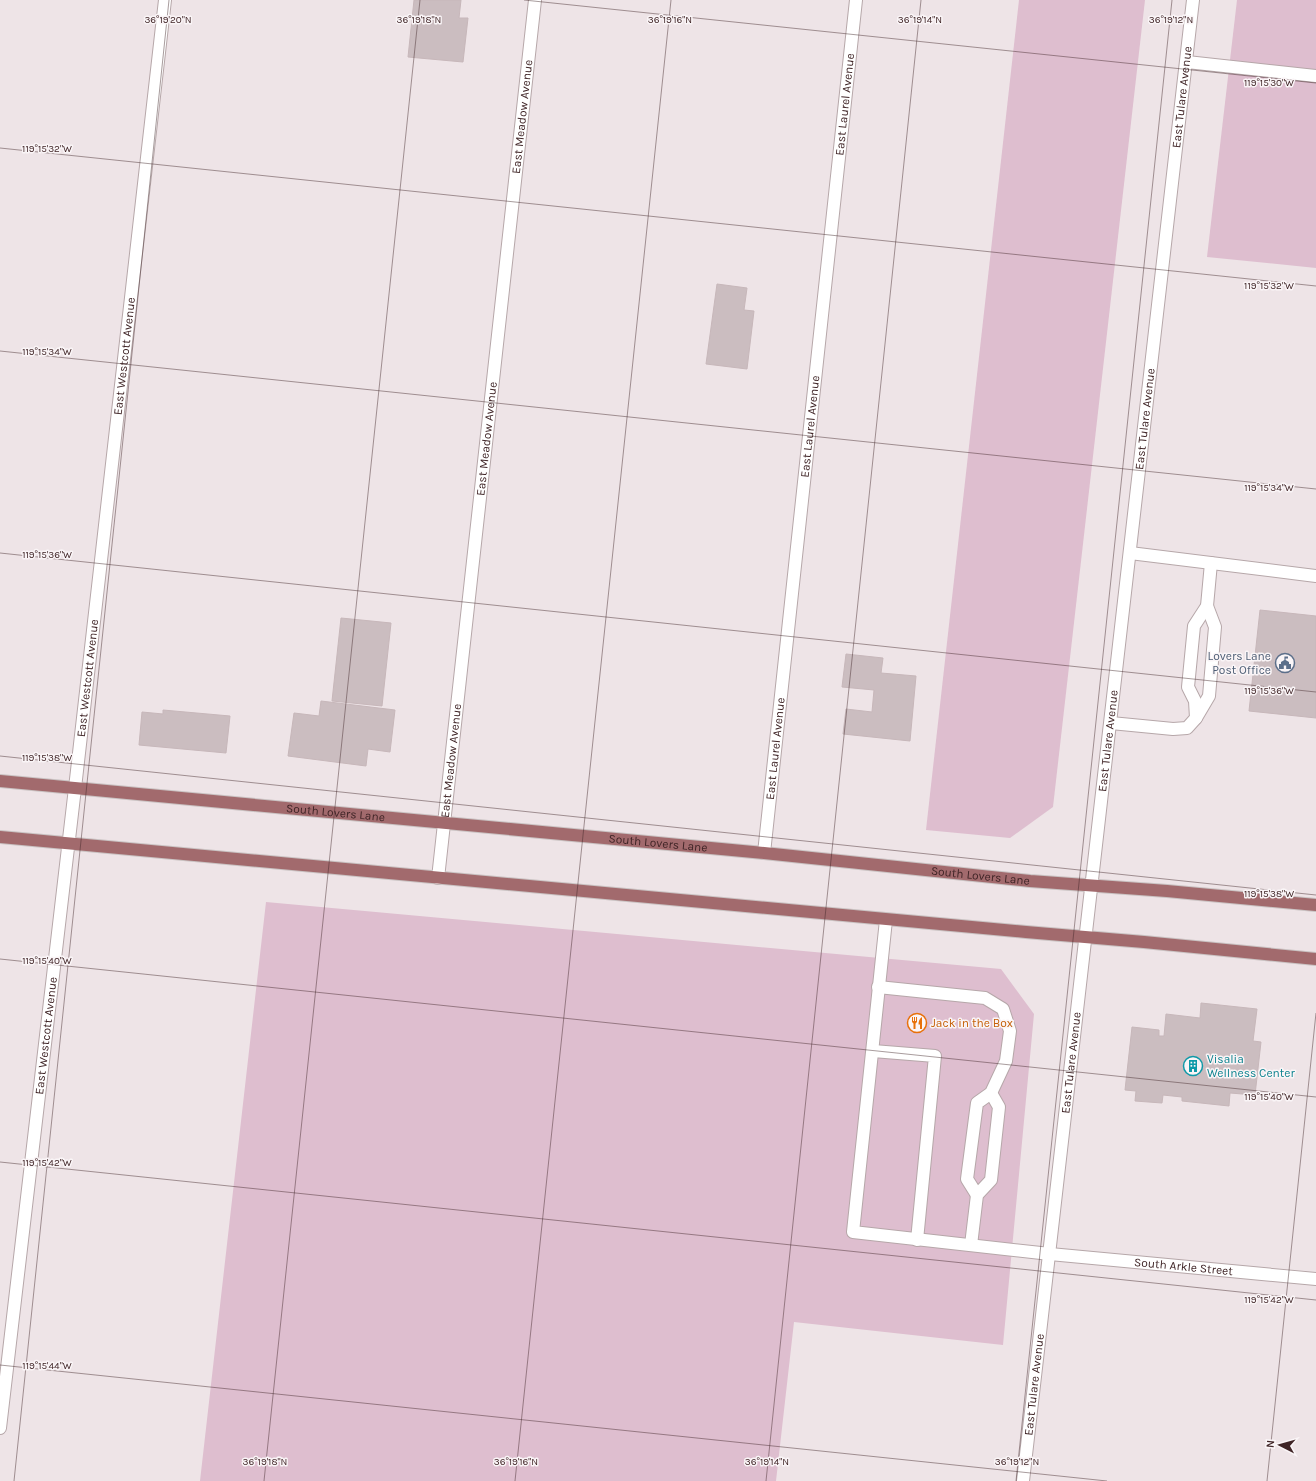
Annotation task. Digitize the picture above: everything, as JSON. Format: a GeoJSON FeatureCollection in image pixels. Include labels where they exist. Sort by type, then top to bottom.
{"type":"FeatureCollection","features":[{"type":"Feature","properties":{"kind":"main road","name":"South Lovers Lane"},"geometry":{"type":"LineString","coordinates":[[0,781],[764,853],[1030,881],[1316,905]]}},
{"type":"Feature","properties":{"kind":"main road"},"geometry":{"type":"LineString","coordinates":[[0,837],[886,920],[1144,942],[1316,960]]}},
{"type":"Feature","properties":{"kind":"street","name":"East Westcott Avenue"},"geometry":{"type":"LineString","coordinates":[[0,1428],[166,0]]}},
{"type":"Feature","properties":{"kind":"street","name":"East Meadow Avenue"},"geometry":{"type":"LineString","coordinates":[[438,878],[535,0]]}},
{"type":"Feature","properties":{"kind":"street","name":"East Laurel Avenue"},"geometry":{"type":"LineString","coordinates":[[764,853],[856,0]]}},
{"type":"Feature","properties":{"kind":"street","name":"East Tulare Avenue"},"geometry":{"type":"LineString","coordinates":[[1023,1481],[1194,0]]}},
{"type":"Feature","properties":{"kind":"street"},"geometry":{"type":"LineString","coordinates":[[1187,62],[1316,76]]}},
{"type":"Feature","properties":{"kind":"street"},"geometry":{"type":"LineString","coordinates":[[1130,553],[1316,576]]}},
{"type":"Feature","properties":{"kind":"street"},"geometry":{"type":"LineString","coordinates":[[1111,723],[1173,729],[1187,728],[1196,718],[1209,696],[1215,627],[1207,606],[1211,563]]}},
{"type":"Feature","properties":{"kind":"street"},"geometry":{"type":"LineString","coordinates":[[1196,718],[1195,701],[1188,687],[1191,656],[1194,626],[1207,606]]}},
{"type":"Feature","properties":{"kind":"street"},"geometry":{"type":"LineString","coordinates":[[886,920],[878,987],[873,1051],[934,1056],[917,1240]]}},
{"type":"Feature","properties":{"kind":"street"},"geometry":{"type":"LineString","coordinates":[[878,987],[985,998],[1003,1009],[1010,1031],[1006,1061],[991,1093],[977,1102],[967,1179],[977,1195]]}},
{"type":"Feature","properties":{"kind":"street","name":"South Arkle Street"},"geometry":{"type":"LineString","coordinates":[[873,1051],[853,1232],[1050,1254],[1316,1279]]}},
{"type":"Feature","properties":{"kind":"street"},"geometry":{"type":"LineString","coordinates":[[971,1245],[977,1195],[991,1180],[999,1107],[991,1093]]}},
{"type":"Feature","properties":{"kind":"shaded area"},"geometry":{"type":"Polygon","coordinates":[[[1019,0],[1145,0],[1053,807],[1010,838],[926,830],[1019,0]]]}},
{"type":"Feature","properties":{"kind":"shaded area"},"geometry":{"type":"Polygon","coordinates":[[[1237,0],[1316,0],[1316,268],[1207,257],[1237,0]]]}},
{"type":"Feature","properties":{"kind":"shaded area"},"geometry":{"type":"Polygon","coordinates":[[[266,902],[1001,969],[1034,1014],[1003,1345],[794,1322],[776,1481],[200,1481],[266,902]]]}},
{"type":"Feature","properties":{"kind":"building"},"geometry":{"type":"Polygon","coordinates":[[[414,0],[461,0],[459,18],[468,18],[463,62],[408,57],[414,0]]]}},
{"type":"Feature","properties":{"kind":"building"},"geometry":{"type":"Polygon","coordinates":[[[717,284],[747,288],[744,310],[754,311],[747,369],[706,364],[717,284]]]}},
{"type":"Feature","properties":{"kind":"building","name":"Lovers Lane Post Office"},"geometry":{"type":"Polygon","coordinates":[[[1260,610],[1316,616],[1316,718],[1249,711],[1260,610]]]}},
{"type":"Feature","properties":{"kind":"building"},"geometry":{"type":"Polygon","coordinates":[[[341,618],[391,623],[382,706],[332,701],[341,618]]]}},
{"type":"Feature","properties":{"kind":"building"},"geometry":{"type":"Polygon","coordinates":[[[846,654],[883,658],[881,673],[916,676],[910,741],[843,734],[846,709],[872,712],[874,690],[842,687],[846,654]]]}},
{"type":"Feature","properties":{"kind":"building"},"geometry":{"type":"Polygon","coordinates":[[[321,701],[395,710],[390,752],[368,749],[366,766],[288,756],[294,713],[319,716],[321,701]]]}},
{"type":"Feature","properties":{"kind":"building"},"geometry":{"type":"Polygon","coordinates":[[[163,710],[230,716],[226,753],[139,745],[142,712],[163,714],[163,710]]]}},
{"type":"Feature","properties":{"kind":"building","name":"Visalia Wellness Center"},"geometry":{"type":"Polygon","coordinates":[[[1201,1003],[1257,1009],[1253,1041],[1261,1042],[1255,1095],[1230,1093],[1229,1106],[1182,1101],[1182,1097],[1163,1095],[1162,1103],[1135,1101],[1136,1091],[1125,1090],[1132,1027],[1159,1030],[1159,1036],[1164,1036],[1166,1014],[1200,1018],[1201,1003]]]}},
{"type":"Feature","properties":{"kind":"place","name":"Lovers Lane Post Office"},"geometry":{"type":"Point","coordinates":[1285,663]}},
{"type":"Feature","properties":{"kind":"place","name":"Jack in the Box"},"geometry":{"type":"Point","coordinates":[917,1023]}},
{"type":"Feature","properties":{"kind":"place","name":"Visalia Wellness Center"},"geometry":{"type":"Point","coordinates":[1193,1066]}}]}
